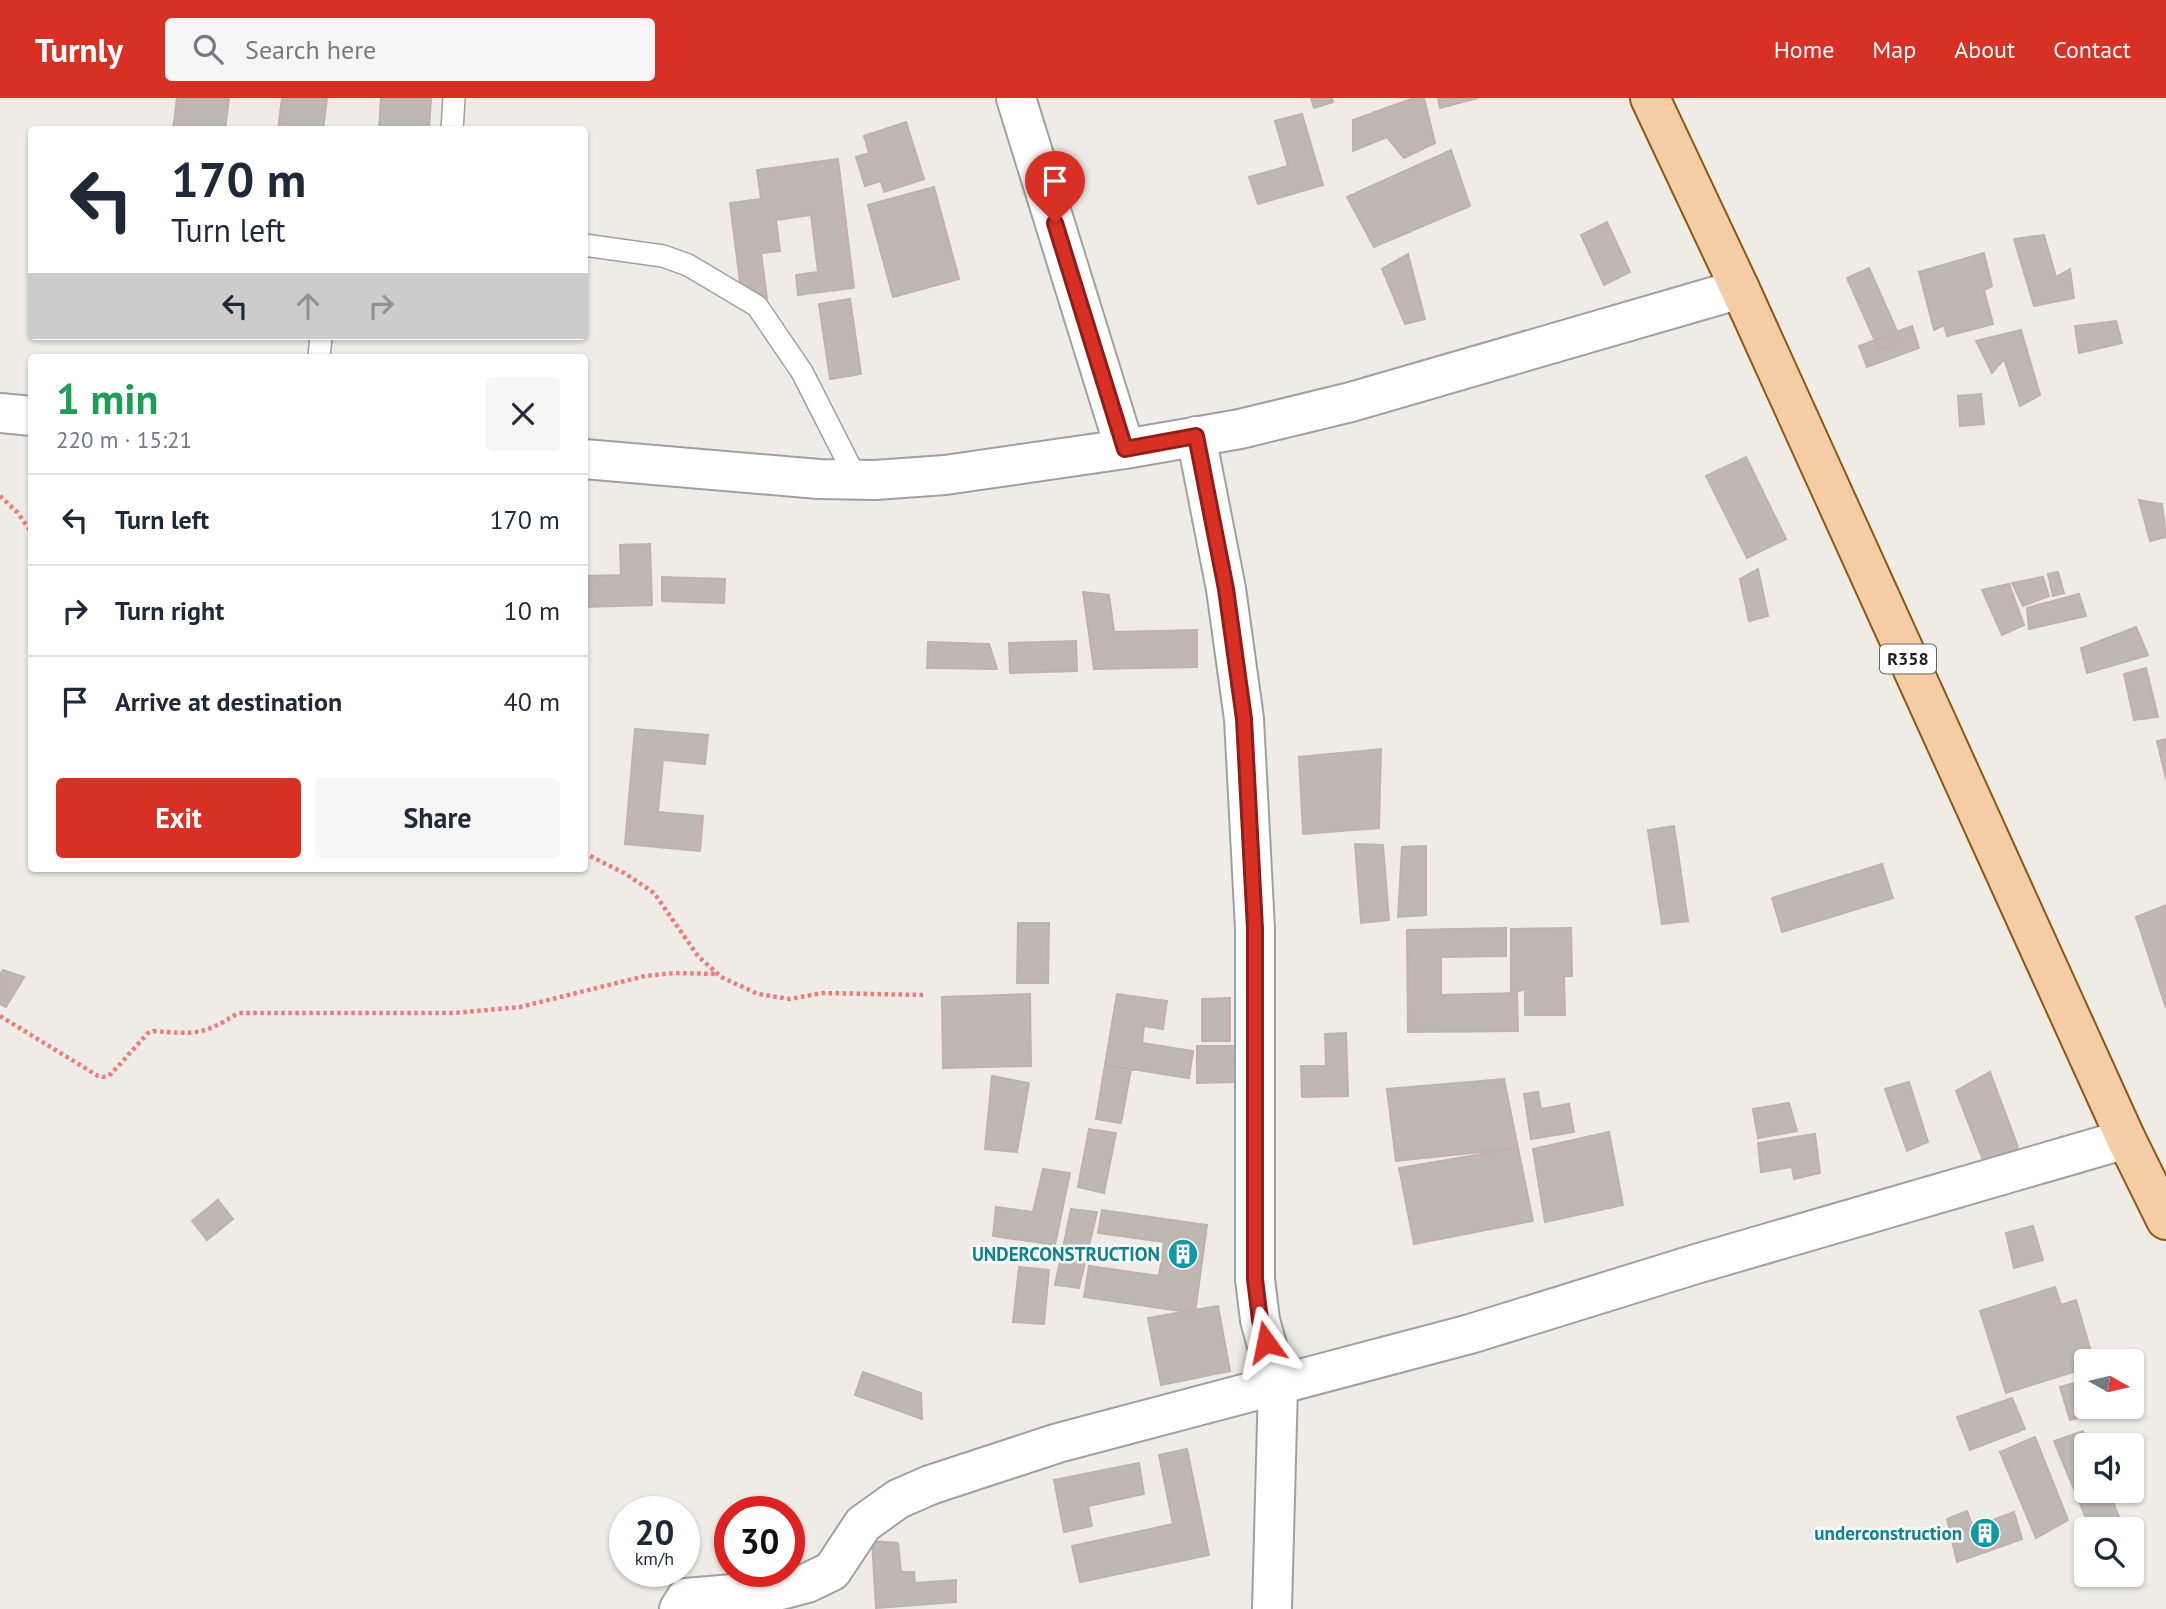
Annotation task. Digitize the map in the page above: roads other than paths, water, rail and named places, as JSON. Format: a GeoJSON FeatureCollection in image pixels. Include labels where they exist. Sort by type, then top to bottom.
{"type":"FeatureCollection","features":[{"type":"Feature","properties":{"kind":"main road","name":"R358"},"geometry":{"type":"LineString","coordinates":[[1650,98],[1740,289],[2126,1139],[2166,1220]]}},
{"type":"Feature","properties":{"kind":"street"},"geometry":{"type":"LineString","coordinates":[[1016,98],[1125,449]]}},
{"type":"Feature","properties":{"kind":"street"},"geometry":{"type":"LineString","coordinates":[[588,459],[857,480],[944,475],[1125,449],[1240,429],[1352,402],[1740,289]]}},
{"type":"Feature","properties":{"kind":"street"},"geometry":{"type":"LineString","coordinates":[[0,413],[28,416]]}},
{"type":"Feature","properties":{"kind":"street"},"geometry":{"type":"LineString","coordinates":[[1196,436],[1226,589],[1244,719],[1255,929],[1255,1279],[1260,1320],[1278,1385],[1272,1609]]}},
{"type":"Feature","properties":{"kind":"street"},"geometry":{"type":"LineString","coordinates":[[679,1609],[686,1598],[781,1590],[807,1583],[832,1570],[863,1524],[898,1499],[930,1485],[1058,1443],[1470,1334],[1709,1260],[2126,1139]]}},
{"type":"Feature","properties":{"kind":"lane"},"geometry":{"type":"LineString","coordinates":[[452,126],[454,98]]}},
{"type":"Feature","properties":{"kind":"lane"},"geometry":{"type":"LineString","coordinates":[[588,247],[663,256],[688,265],[757,306],[802,372],[857,480]]}},
{"type":"Feature","properties":{"kind":"place","name":"UNDERCONSTRUCTION"},"geometry":{"type":"Point","coordinates":[1183,1254]}},
{"type":"Feature","properties":{"kind":"place","name":"underconstruction"},"geometry":{"type":"Point","coordinates":[1985,1533]}}]}
